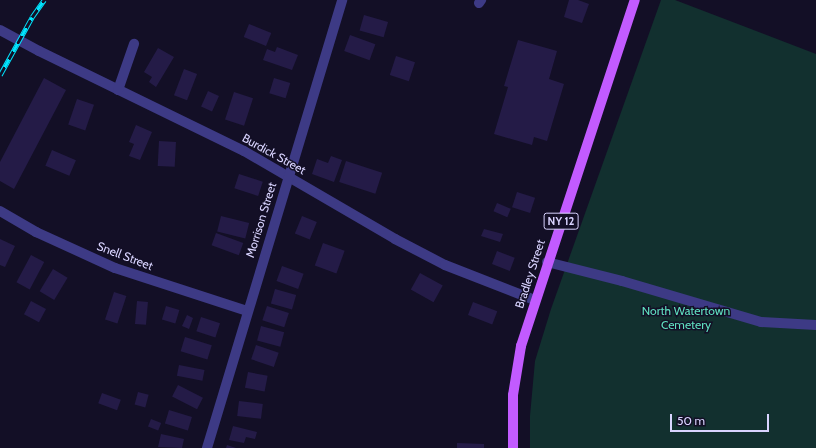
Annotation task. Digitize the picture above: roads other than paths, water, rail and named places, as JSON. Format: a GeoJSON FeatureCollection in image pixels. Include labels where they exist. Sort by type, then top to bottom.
{"type":"FeatureCollection","features":[{"type":"Feature","properties":{"kind":"main road","name":"Bradley Street"},"geometry":{"type":"LineString","coordinates":[[513,448],[513,395],[521,346],[547,262],[635,0]]}},
{"type":"Feature","properties":{"kind":"street","name":"Morrison Street"},"geometry":{"type":"LineString","coordinates":[[207,448],[247,311],[342,0]]}},
{"type":"Feature","properties":{"kind":"street","name":"Burdick Street"},"geometry":{"type":"LineString","coordinates":[[0,30],[118,90],[244,151],[394,239],[445,265],[535,300]]}},
{"type":"Feature","properties":{"kind":"street"},"geometry":{"type":"LineString","coordinates":[[118,90],[134,44]]}},
{"type":"Feature","properties":{"kind":"street","name":"Snell Street"},"geometry":{"type":"LineString","coordinates":[[0,211],[36,232],[115,268],[247,311]]}},
{"type":"Feature","properties":{"kind":"street"},"geometry":{"type":"LineString","coordinates":[[547,262],[622,281],[761,322],[816,325]]}},
{"type":"Feature","properties":{"kind":"railway"},"geometry":{"type":"LineString","coordinates":[[0,75],[32,17],[44,0]]}},
{"type":"Feature","properties":{"kind":"park label","name":"North Watertown Cemetery"},"geometry":{"type":"Point","coordinates":[686,318]}}]}
